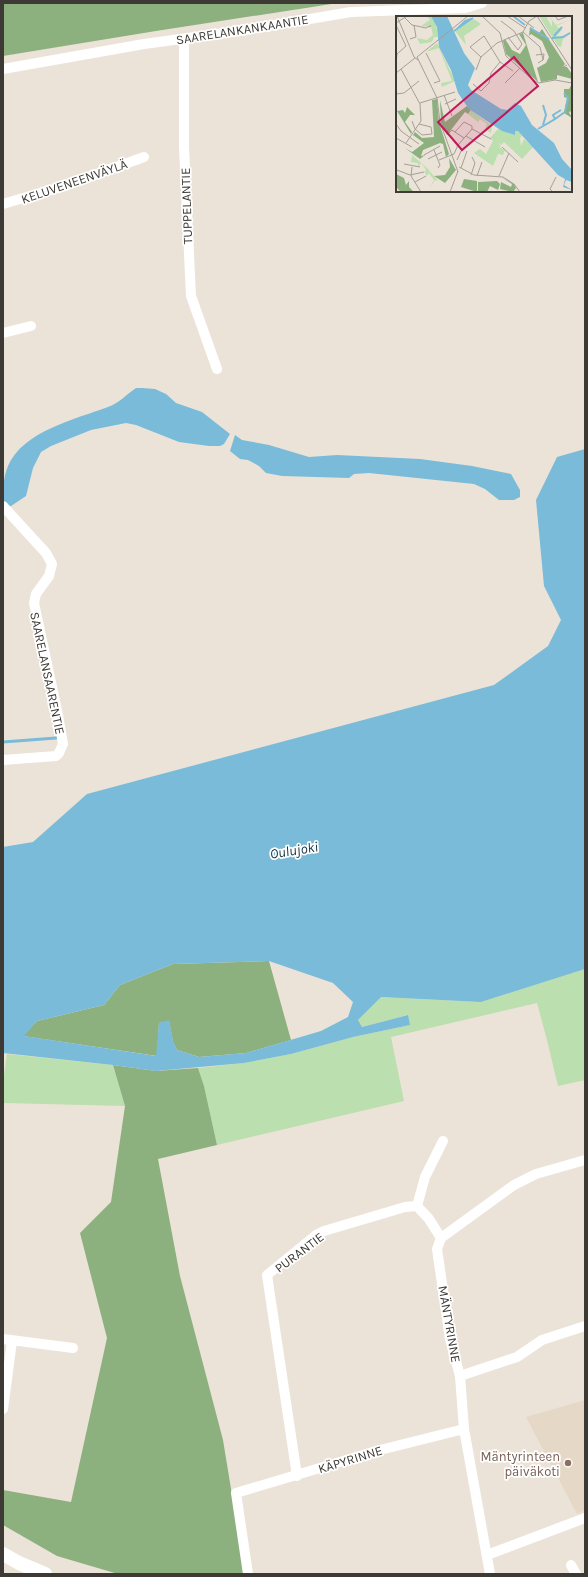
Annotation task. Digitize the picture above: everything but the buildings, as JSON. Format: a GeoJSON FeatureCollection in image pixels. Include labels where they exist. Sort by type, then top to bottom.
{"type":"FeatureCollection","features":[{"type":"Feature","properties":{"kind":"main road"},"geometry":{"type":"LineString","coordinates":[[3,1554],[19,1563],[45,1574]]}},
{"type":"Feature","properties":{"kind":"street","name":"SAARELANKANKAANTIE"},"geometry":{"type":"LineString","coordinates":[[3,69],[144,44],[239,31],[351,12],[465,8],[482,3]]}},
{"type":"Feature","properties":{"kind":"street","name":"TUPPELANTIE"},"geometry":{"type":"LineString","coordinates":[[184,39],[184,147],[191,296],[217,369]]}},
{"type":"Feature","properties":{"kind":"street","name":"KELUVENEENVÄYLÄ"},"geometry":{"type":"LineString","coordinates":[[3,204],[67,185],[144,157]]}},
{"type":"Feature","properties":{"kind":"street"},"geometry":{"type":"LineString","coordinates":[[3,333],[31,326]]}},
{"type":"Feature","properties":{"kind":"street","name":"SAARELANSAARENTIE"},"geometry":{"type":"LineString","coordinates":[[3,506],[46,553],[52,564],[49,576],[36,594],[34,603],[63,744],[56,756],[3,760]]}},
{"type":"Feature","properties":{"kind":"street"},"geometry":{"type":"LineString","coordinates":[[444,1141],[425,1177],[417,1206],[429,1219],[441,1238],[514,1184],[536,1174],[585,1160]]}},
{"type":"Feature","properties":{"kind":"street","name":"PURANTIE"},"geometry":{"type":"LineString","coordinates":[[297,1476],[267,1276],[316,1235],[324,1231],[405,1207],[417,1206]]}},
{"type":"Feature","properties":{"kind":"street","name":"MÄNTYRINNE"},"geometry":{"type":"LineString","coordinates":[[441,1238],[437,1250],[450,1340],[460,1376],[464,1428],[490,1574]]}},
{"type":"Feature","properties":{"kind":"street"},"geometry":{"type":"LineString","coordinates":[[460,1376],[517,1357],[542,1340],[585,1326]]}},
{"type":"Feature","properties":{"kind":"street"},"geometry":{"type":"LineString","coordinates":[[3,1409],[8,1340],[73,1348]]}},
{"type":"Feature","properties":{"kind":"street","name":"KÄPYRINNE"},"geometry":{"type":"LineString","coordinates":[[248,1574],[236,1493],[380,1450],[464,1428]]}},
{"type":"Feature","properties":{"kind":"street"},"geometry":{"type":"LineString","coordinates":[[487,1555],[585,1518]]}},
{"type":"Feature","properties":{"kind":"shaded area","name":"Mäntyrinteen päiväkoti"},"geometry":{"type":"Polygon","coordinates":[[[585,1400],[585,1510],[577,1514],[526,1417],[585,1400]]]}},
{"type":"Feature","properties":{"kind":"green space"},"geometry":{"type":"Polygon","coordinates":[[[3,3],[338,3],[3,56],[3,3]]]}},
{"type":"Feature","properties":{"kind":"green space"},"geometry":{"type":"Polygon","coordinates":[[[269,961],[291,1040],[246,1053],[199,1057],[177,1050],[173,1042],[169,1021],[159,1023],[157,1056],[23,1036],[37,1021],[104,1005],[120,985],[173,964],[269,961]]]}},
{"type":"Feature","properties":{"kind":"green space"},"geometry":{"type":"Polygon","coordinates":[[[585,969],[585,1080],[558,1086],[537,1003],[391,1037],[404,1101],[217,1145],[204,1086],[198,1068],[244,1063],[291,1054],[353,1037],[410,1025],[407,1015],[362,1027],[358,1020],[380,997],[481,1002],[585,969]]]}},
{"type":"Feature","properties":{"kind":"green space"},"geometry":{"type":"Polygon","coordinates":[[[7,1054],[113,1065],[125,1106],[3,1103],[3,1082],[7,1054]]]}},
{"type":"Feature","properties":{"kind":"green space"},"geometry":{"type":"Polygon","coordinates":[[[113,1065],[156,1071],[198,1068],[204,1086],[217,1145],[158,1159],[180,1276],[223,1440],[245,1574],[118,1574],[57,1556],[3,1525],[3,1490],[71,1502],[107,1338],[80,1233],[111,1202],[125,1106],[113,1065]]]}},
{"type":"Feature","properties":{"kind":"water"},"geometry":{"type":"Polygon","coordinates":[[[136,388],[155,389],[166,394],[176,403],[202,412],[230,434],[224,444],[220,446],[209,446],[179,442],[136,425],[126,423],[91,430],[51,446],[41,452],[33,468],[26,496],[11,506],[7,506],[3,503],[3,489],[6,471],[15,454],[25,444],[52,428],[112,406],[136,388]]]}},
{"type":"Feature","properties":{"kind":"water"},"geometry":{"type":"Polygon","coordinates":[[[235,435],[242,440],[269,445],[309,457],[337,455],[420,459],[472,466],[511,474],[520,490],[520,497],[514,500],[499,500],[485,489],[474,484],[369,473],[354,474],[349,478],[282,476],[266,473],[259,466],[248,460],[240,459],[230,451],[235,435]]]}},
{"type":"Feature","properties":{"kind":"water","name":"Oulujoki"},"geometry":{"type":"Polygon","coordinates":[[[585,449],[585,969],[481,1002],[381,997],[358,1020],[362,1027],[408,1015],[410,1025],[353,1037],[291,1054],[244,1063],[156,1071],[3,1053],[3,847],[33,842],[87,794],[494,685],[548,646],[561,620],[544,586],[536,500],[557,457],[585,449]],[[269,961],[173,964],[120,985],[104,1005],[37,1021],[24,1036],[156,1056],[159,1023],[169,1020],[173,1041],[177,1050],[199,1057],[246,1053],[321,1031],[348,1017],[353,1002],[333,983],[269,961]]]}},
{"type":"Feature","properties":{"kind":"waterway"},"geometry":{"type":"LineString","coordinates":[[3,742],[56,738]]}},
{"type":"Feature","properties":{"kind":"place","name":"Mäntyrinteen päiväkoti"},"geometry":{"type":"Point","coordinates":[568,1463]}}]}
